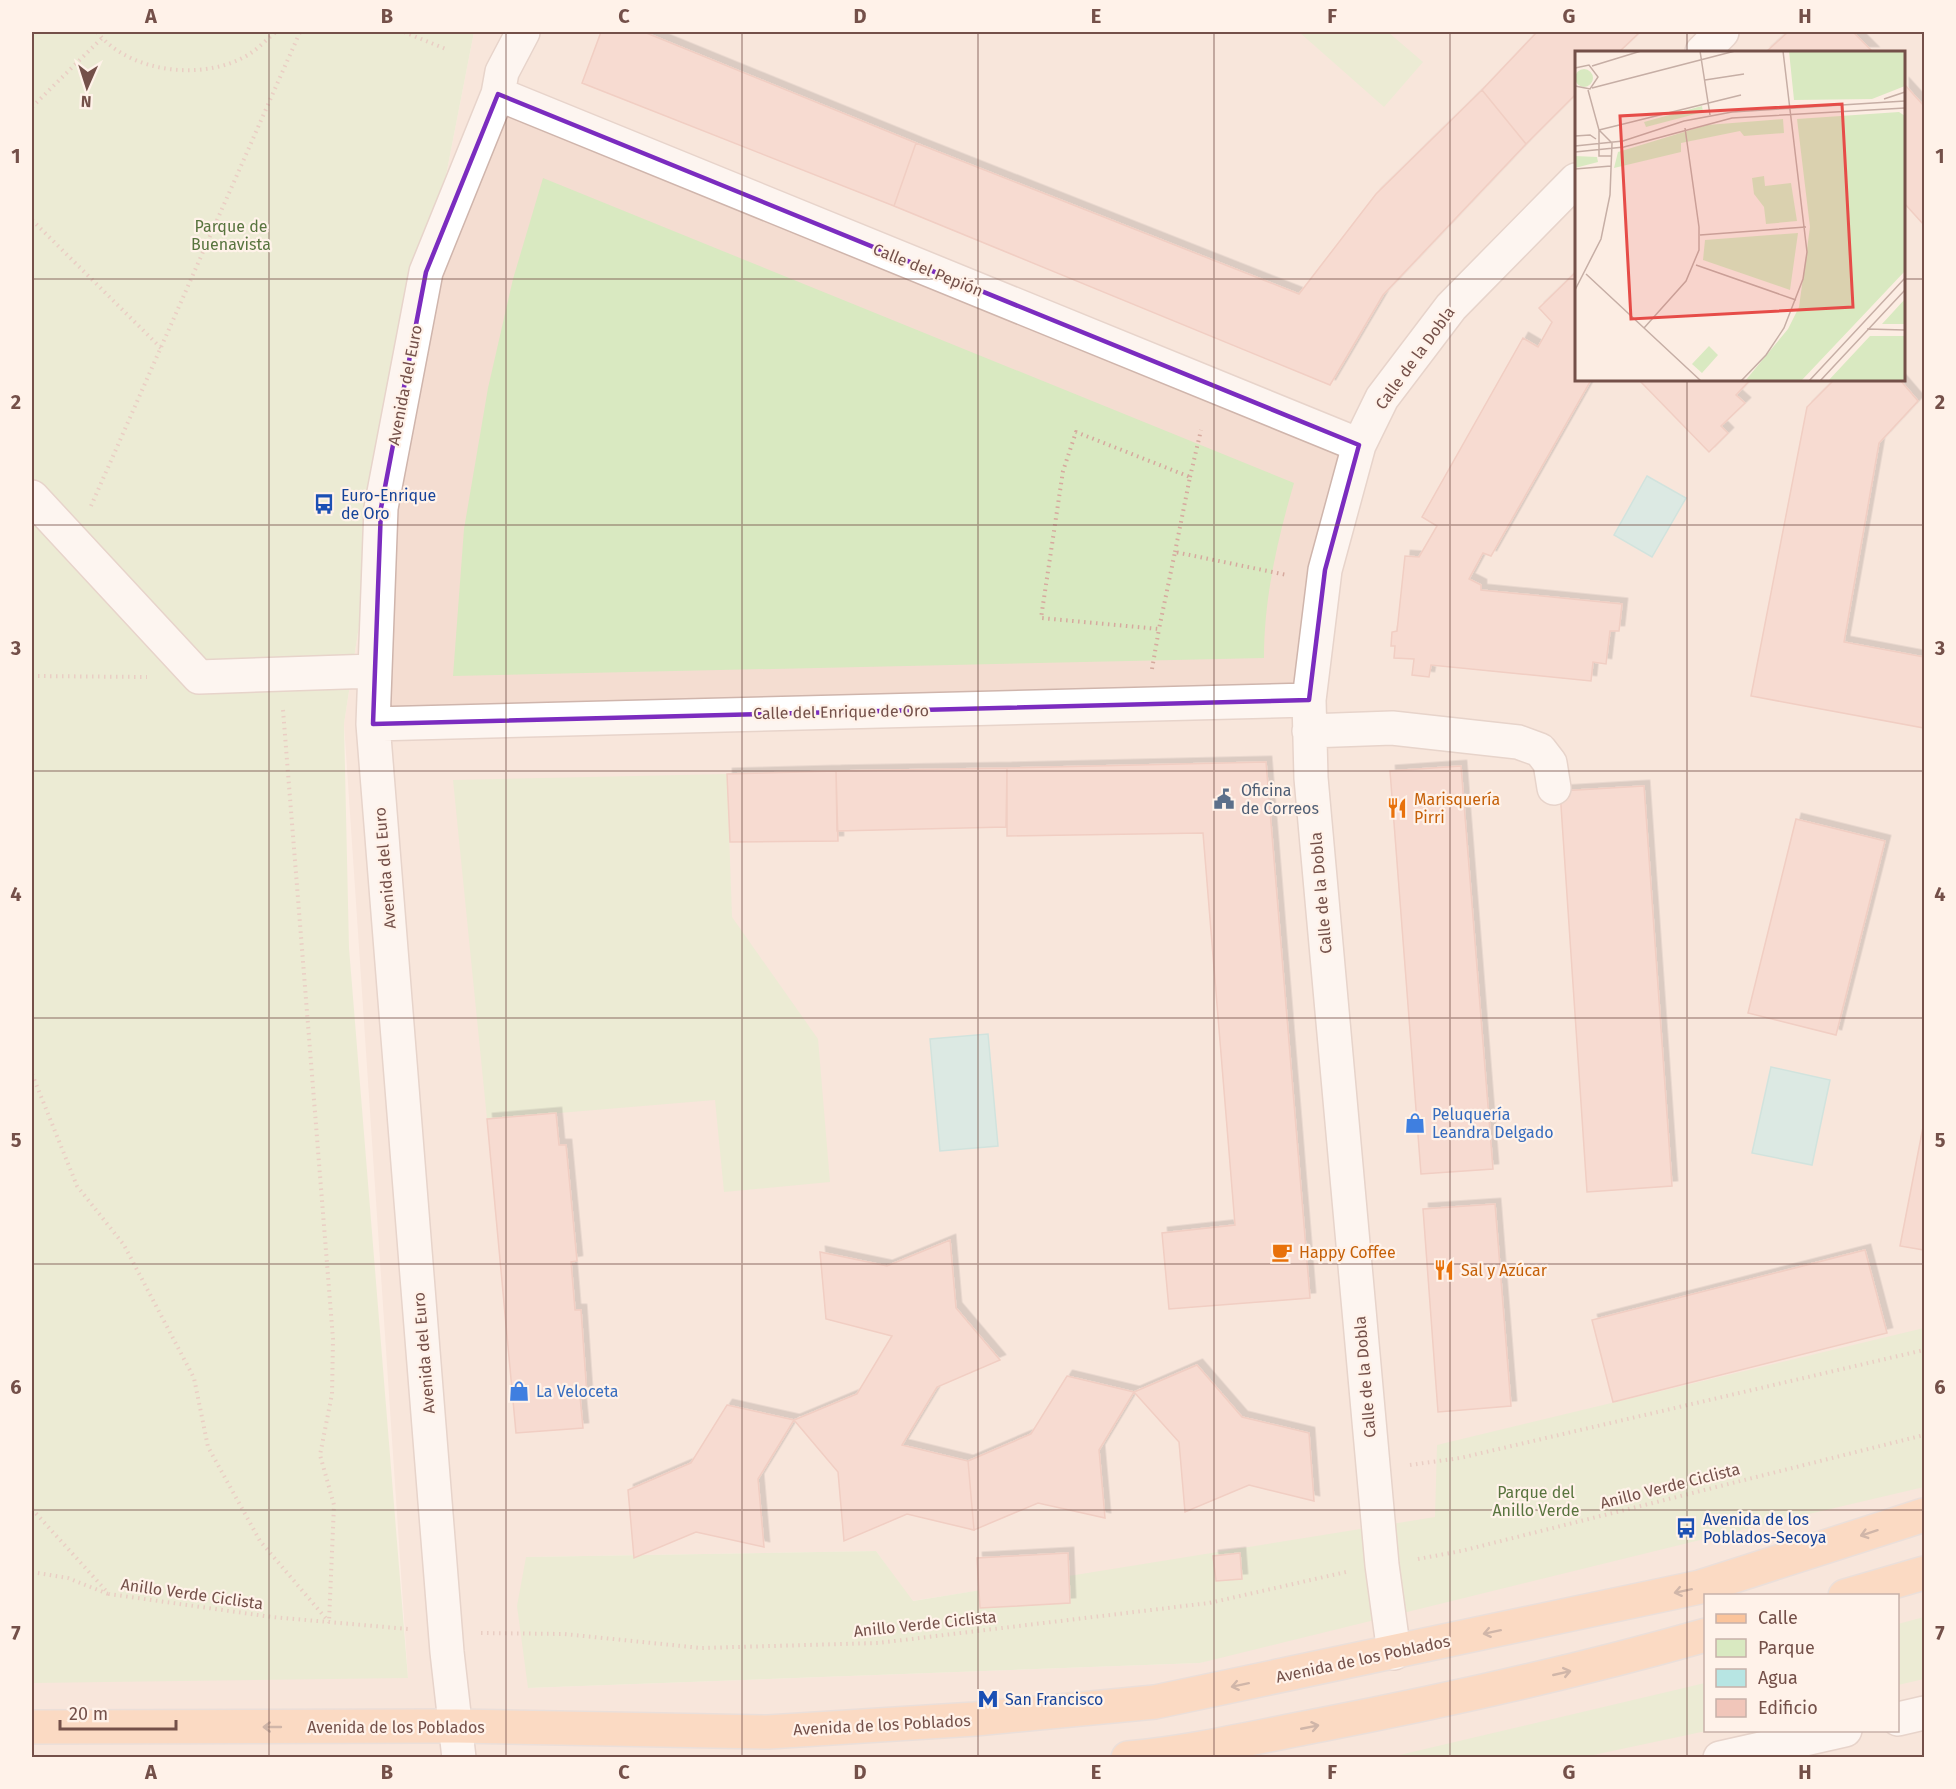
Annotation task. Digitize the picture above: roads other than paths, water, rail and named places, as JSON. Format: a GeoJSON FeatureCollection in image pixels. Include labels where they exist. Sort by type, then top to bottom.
{"type":"FeatureCollection","features":[{"type":"Feature","properties":{"kind":"main road","name":"Avenida de los Poblados"},"geometry":{"type":"LineString","coordinates":[[32,1727],[458,1742],[768,1732],[975,1719],[1155,1702],[1700,1587],[1924,1515]]}},
{"type":"Feature","properties":{"kind":"main road"},"geometry":{"type":"LineString","coordinates":[[1852,1594],[1924,1573]]}},
{"type":"Feature","properties":{"kind":"main road"},"geometry":{"type":"LineString","coordinates":[[1128,1758],[1170,1756],[1395,1711],[1623,1658],[1704,1636]]}},
{"type":"Feature","properties":{"kind":"street","name":"Avenida del Euro"},"geometry":{"type":"LineString","coordinates":[[458,1742],[447,1652],[373,724],[374,671],[381,508],[426,272],[498,94],[502,72],[523,32]]}},
{"type":"Feature","properties":{"kind":"street"},"geometry":{"type":"LineString","coordinates":[[1703,51],[1722,32]]}},
{"type":"Feature","properties":{"kind":"street","name":"Calle del Pepión"},"geometry":{"type":"LineString","coordinates":[[498,94],[1359,445]]}},
{"type":"Feature","properties":{"kind":"street","name":"Calle de la Dobla"},"geometry":{"type":"LineString","coordinates":[[1394,1653],[1379,1541],[1311,778],[1309,715],[1325,570],[1359,445],[1382,399],[1451,307],[1575,181]]}},
{"type":"Feature","properties":{"kind":"street"},"geometry":{"type":"LineString","coordinates":[[32,497],[199,677],[374,671]]}},
{"type":"Feature","properties":{"kind":"street","name":"Calle del Enrique de Oro"},"geometry":{"type":"LineString","coordinates":[[373,724],[1309,715],[1392,728],[1518,742],[1540,750],[1550,763],[1554,789]]}},
{"type":"Feature","properties":{"kind":"street"},"geometry":{"type":"LineString","coordinates":[[1899,1719],[1924,1713]]}},
{"type":"Feature","properties":{"kind":"street"},"geometry":{"type":"LineString","coordinates":[[1720,1758],[1840,1732]]}},
{"type":"Feature","properties":{"kind":"water"},"geometry":{"type":"Polygon","coordinates":[[[1647,476],[1686,498],[1652,557],[1614,535],[1647,476]]]}},
{"type":"Feature","properties":{"kind":"water"},"geometry":{"type":"Polygon","coordinates":[[[988,1034],[998,1146],[940,1151],[930,1039],[988,1034]]]}},
{"type":"Feature","properties":{"kind":"water"},"geometry":{"type":"Polygon","coordinates":[[[1771,1067],[1830,1080],[1812,1165],[1752,1153],[1771,1067]]]}},
{"type":"Feature","properties":{"kind":"place","name":"Euro-Enrique de Oro"},"geometry":{"type":"Point","coordinates":[324,504]}},
{"type":"Feature","properties":{"kind":"place","name":"Oficina de Correos"},"geometry":{"type":"Point","coordinates":[1224,799]}},
{"type":"Feature","properties":{"kind":"place","name":"Marisquería Pirri"},"geometry":{"type":"Point","coordinates":[1397,808]}},
{"type":"Feature","properties":{"kind":"place","name":"Peluquería Leandra Delgado"},"geometry":{"type":"Point","coordinates":[1415,1123]}},
{"type":"Feature","properties":{"kind":"place","name":"Happy Coffee"},"geometry":{"type":"Point","coordinates":[1282,1252]}},
{"type":"Feature","properties":{"kind":"place","name":"Sal y Azúcar"},"geometry":{"type":"Point","coordinates":[1444,1270]}},
{"type":"Feature","properties":{"kind":"place","name":"La Veloceta"},"geometry":{"type":"Point","coordinates":[519,1391]}},
{"type":"Feature","properties":{"kind":"place","name":"Avenida de los Poblados-Secoya"},"geometry":{"type":"Point","coordinates":[1686,1528]}},
{"type":"Feature","properties":{"kind":"place","name":"San Francisco"},"geometry":{"type":"Point","coordinates":[988,1699]}},
{"type":"Feature","properties":{"kind":"park label","name":"Parque de Buenavista"},"geometry":{"type":"Point","coordinates":[231,235]}},
{"type":"Feature","properties":{"kind":"park label","name":"Parque del Anillo Verde"},"geometry":{"type":"Point","coordinates":[1536,1501]}}]}
